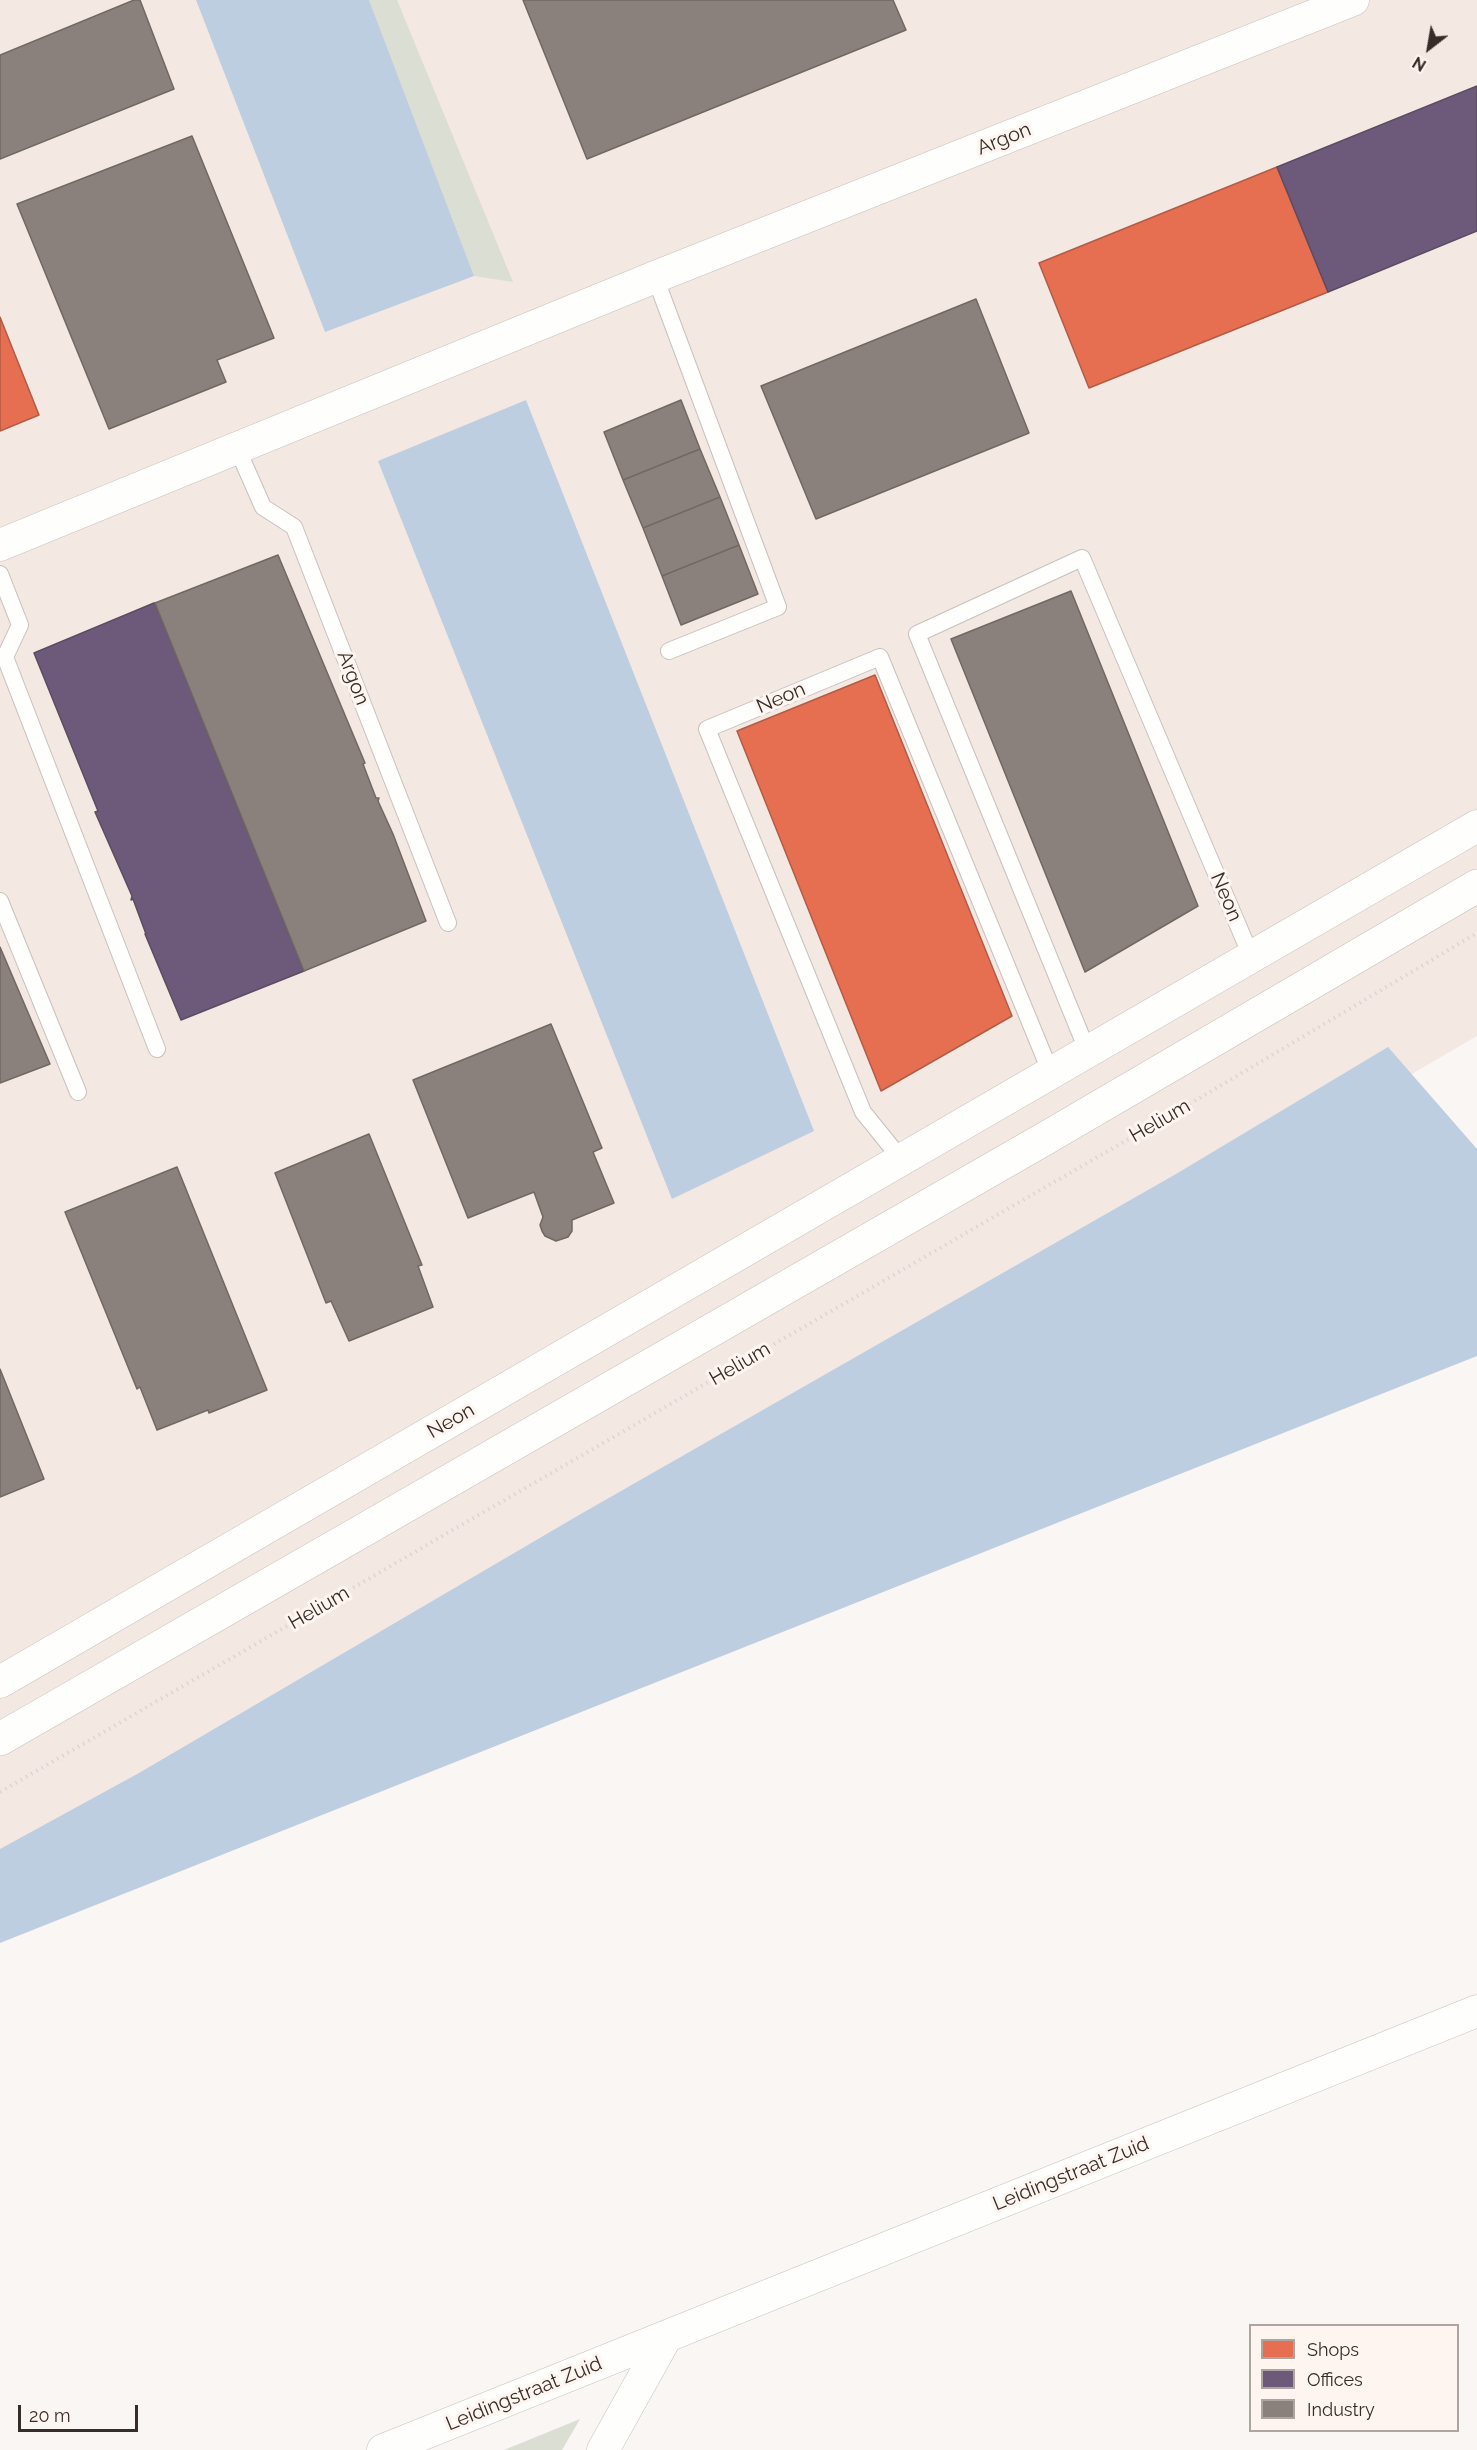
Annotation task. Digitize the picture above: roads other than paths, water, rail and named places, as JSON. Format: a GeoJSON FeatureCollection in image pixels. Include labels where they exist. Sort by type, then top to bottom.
{"type":"FeatureCollection","features":[{"type":"Feature","properties":{"kind":"street","name":"Argon"},"geometry":{"type":"LineString","coordinates":[[0,545],[655,277],[1353,0]]}},
{"type":"Feature","properties":{"kind":"street","name":"Neon"},"geometry":{"type":"LineString","coordinates":[[0,1682],[1050,1071],[1477,826]]}},
{"type":"Feature","properties":{"kind":"street"},"geometry":{"type":"LineString","coordinates":[[0,1739],[1025,1150],[1477,886]]}},
{"type":"Feature","properties":{"kind":"street","name":"Leidingstraat Zuid"},"geometry":{"type":"LineString","coordinates":[[383,2450],[1477,2011]]}},
{"type":"Feature","properties":{"kind":"street"},"geometry":{"type":"LineString","coordinates":[[603,2450],[666,2337]]}},
{"type":"Feature","properties":{"kind":"lane"},"geometry":{"type":"LineString","coordinates":[[655,277],[778,607],[669,651]]}},
{"type":"Feature","properties":{"kind":"lane","name":"Argon"},"geometry":{"type":"LineString","coordinates":[[237,448],[263,507],[294,527],[448,923]]}},
{"type":"Feature","properties":{"kind":"lane","name":"Neon"},"geometry":{"type":"LineString","coordinates":[[1088,1050],[917,634],[1082,558],[1251,956]]}},
{"type":"Feature","properties":{"kind":"lane"},"geometry":{"type":"LineString","coordinates":[[0,574],[20,625],[5,657],[157,1049]]}},
{"type":"Feature","properties":{"kind":"lane","name":"Neon"},"geometry":{"type":"LineString","coordinates":[[901,1159],[863,1112],[707,729],[880,657],[1050,1071]]}},
{"type":"Feature","properties":{"kind":"lane"},"geometry":{"type":"LineString","coordinates":[[0,901],[78,1092]]}},
{"type":"Feature","properties":{"kind":"water"},"geometry":{"type":"Polygon","coordinates":[[[196,0],[369,0],[474,276],[325,332],[196,0]]]}},
{"type":"Feature","properties":{"kind":"water"},"geometry":{"type":"Polygon","coordinates":[[[526,400],[814,1131],[672,1199],[378,461],[526,400]]]}},
{"type":"Feature","properties":{"kind":"water"},"geometry":{"type":"Polygon","coordinates":[[[1388,1047],[1477,1149],[1477,1356],[0,1943],[0,1849],[139,1773],[579,1515],[1176,1174],[1388,1047]]]}}]}
